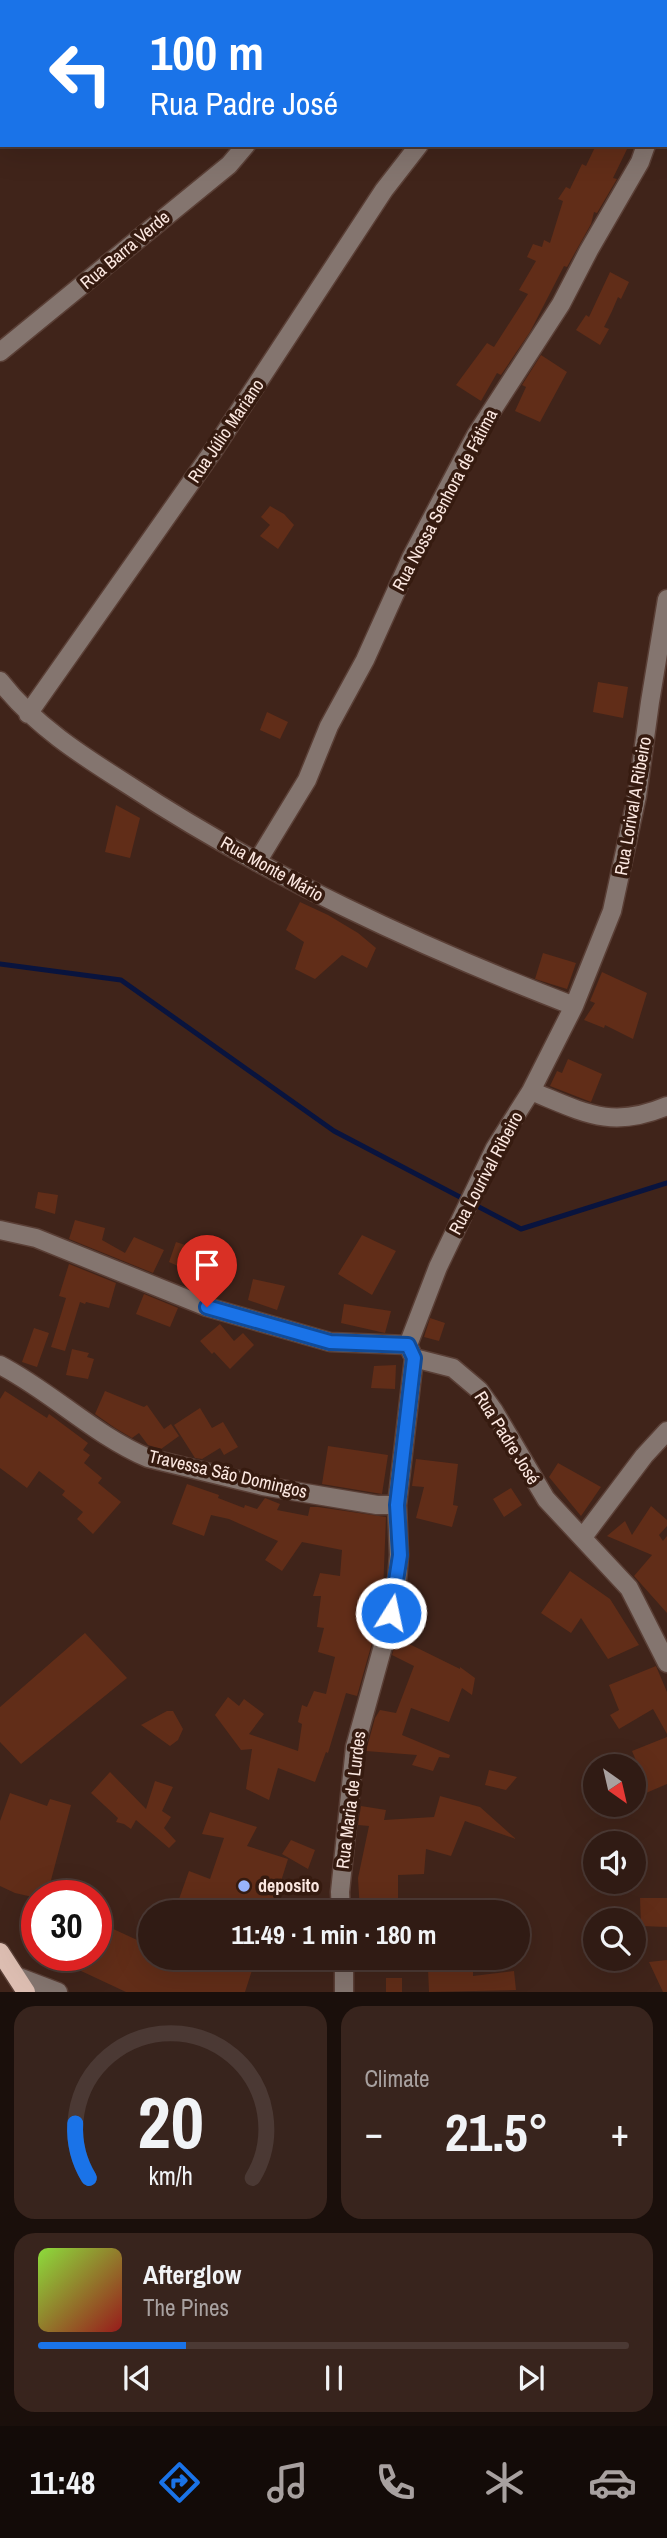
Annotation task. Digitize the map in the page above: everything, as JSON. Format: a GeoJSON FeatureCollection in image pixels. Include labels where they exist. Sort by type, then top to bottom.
{"type":"FeatureCollection","features":[{"type":"Feature","properties":{"kind":"main road"},"geometry":{"type":"LineString","coordinates":[[0,1952],[26,1992]]}},
{"type":"Feature","properties":{"kind":"street","name":"Rua Barra Verde"},"geometry":{"type":"LineString","coordinates":[[0,352],[229,165],[244,147]]}},
{"type":"Feature","properties":{"kind":"street","name":"Rua Júlio Mariano"},"geometry":{"type":"LineString","coordinates":[[28,714],[214,451],[384,190],[417,147]]}},
{"type":"Feature","properties":{"kind":"street","name":"Rua Nossa Senhora de Fátima"},"geometry":{"type":"LineString","coordinates":[[257,862],[307,780],[329,726],[365,660],[411,558],[465,455],[561,304],[640,162],[645,147]]}},
{"type":"Feature","properties":{"kind":"street","name":"Rua Lorival A Ribeiro"},"geometry":{"type":"LineString","coordinates":[[574,1006],[612,911],[620,882],[637,796],[667,599]]}},
{"type":"Feature","properties":{"kind":"street","name":"Rua Monte Mário"},"geometry":{"type":"LineString","coordinates":[[0,681],[28,714],[93,762],[172,814],[257,862],[387,928],[491,974],[574,1006]]}},
{"type":"Feature","properties":{"kind":"street","name":"Rua Lourival Ribeiro"},"geometry":{"type":"LineString","coordinates":[[411,1351],[438,1267],[495,1147],[531,1091],[574,1006]]}},
{"type":"Feature","properties":{"kind":"street"},"geometry":{"type":"LineString","coordinates":[[531,1091],[586,1113],[621,1119],[647,1114],[667,1106]]}},
{"type":"Feature","properties":{"kind":"street","name":"Rua Padre José"},"geometry":{"type":"LineString","coordinates":[[0,1230],[49,1243],[207,1307],[330,1342],[411,1351],[453,1368],[479,1390],[494,1411],[546,1499],[629,1588],[665,1651]]}},
{"type":"Feature","properties":{"kind":"street","name":"Rua Maria de Lurdes"},"geometry":{"type":"LineString","coordinates":[[340,1900],[355,1747],[388,1628],[397,1581],[400,1555],[397,1505],[411,1351]]}},
{"type":"Feature","properties":{"kind":"street","name":"Travessa São Domingos"},"geometry":{"type":"LineString","coordinates":[[0,1365],[21,1376],[96,1430],[148,1458],[263,1486],[377,1505],[397,1505]]}},
{"type":"Feature","properties":{"kind":"street"},"geometry":{"type":"LineString","coordinates":[[583,1537],[636,1466],[667,1431]]}},
{"type":"Feature","properties":{"kind":"street"},"geometry":{"type":"LineString","coordinates":[[344,1970],[344,1992]]}},
{"type":"Feature","properties":{"kind":"street"},"geometry":{"type":"LineString","coordinates":[[16,1976],[58,1992]]}},
{"type":"Feature","properties":{"kind":"building"},"geometry":{"type":"Polygon","coordinates":[[[595,147],[628,147],[613,178],[617,179],[597,213],[594,212],[591,224],[567,267],[564,266],[530,332],[501,375],[497,373],[481,401],[456,385],[487,343],[494,347],[528,294],[519,290],[536,261],[527,257],[533,244],[542,247],[544,240],[550,243],[563,201],[558,199],[566,187],[570,189],[582,164],[586,166],[595,147]]]}},
{"type":"Feature","properties":{"kind":"building"},"geometry":{"type":"Polygon","coordinates":[[[610,272],[629,282],[621,299],[618,297],[604,327],[609,329],[600,345],[576,330],[586,315],[589,317],[610,272]]]}},
{"type":"Feature","properties":{"kind":"building"},"geometry":{"type":"Polygon","coordinates":[[[541,355],[567,372],[540,422],[515,411],[526,387],[522,385],[541,355]]]}},
{"type":"Feature","properties":{"kind":"building"},"geometry":{"type":"Polygon","coordinates":[[[270,506],[284,514],[294,525],[278,549],[260,536],[270,525],[261,517],[270,506]]]}},
{"type":"Feature","properties":{"kind":"building"},"geometry":{"type":"Polygon","coordinates":[[[598,682],[628,687],[623,718],[593,712],[598,682]]]}},
{"type":"Feature","properties":{"kind":"building"},"geometry":{"type":"Polygon","coordinates":[[[267,712],[288,722],[280,739],[260,730],[267,712]]]}},
{"type":"Feature","properties":{"kind":"building"},"geometry":{"type":"Polygon","coordinates":[[[116,805],[140,818],[130,858],[105,852],[116,805]]]}},
{"type":"Feature","properties":{"kind":"building"},"geometry":{"type":"Polygon","coordinates":[[[300,902],[358,933],[376,948],[367,968],[342,955],[315,979],[295,969],[304,942],[286,930],[300,902]]]}},
{"type":"Feature","properties":{"kind":"building"},"geometry":{"type":"Polygon","coordinates":[[[543,953],[576,963],[567,989],[535,979],[543,953]]]}},
{"type":"Feature","properties":{"kind":"building"},"geometry":{"type":"Polygon","coordinates":[[[602,972],[647,993],[633,1039],[605,1025],[604,1028],[584,1020],[595,1003],[590,1001],[602,972]]]}},
{"type":"Feature","properties":{"kind":"building"},"geometry":{"type":"Polygon","coordinates":[[[568,1059],[602,1074],[591,1102],[550,1086],[557,1071],[562,1073],[568,1059]]]}},
{"type":"Feature","properties":{"kind":"building"},"geometry":{"type":"Polygon","coordinates":[[[38,1192],[58,1195],[55,1214],[35,1208],[38,1192]]]}},
{"type":"Feature","properties":{"kind":"building"},"geometry":{"type":"Polygon","coordinates":[[[75,1220],[105,1228],[102,1240],[125,1253],[134,1237],[164,1250],[153,1273],[69,1239],[75,1220]]]}},
{"type":"Feature","properties":{"kind":"building"},"geometry":{"type":"Polygon","coordinates":[[[362,1235],[396,1251],[372,1295],[338,1274],[362,1235]]]}},
{"type":"Feature","properties":{"kind":"building"},"geometry":{"type":"Polygon","coordinates":[[[176,1242],[204,1251],[193,1273],[169,1262],[176,1242]]]}},
{"type":"Feature","properties":{"kind":"building"},"geometry":{"type":"Polygon","coordinates":[[[69,1264],[116,1283],[109,1308],[80,1302],[65,1351],[51,1347],[66,1298],[59,1296],[69,1264]]]}},
{"type":"Feature","properties":{"kind":"building"},"geometry":{"type":"Polygon","coordinates":[[[253,1279],[285,1286],[277,1310],[248,1300],[253,1279]]]}},
{"type":"Feature","properties":{"kind":"building"},"geometry":{"type":"Polygon","coordinates":[[[144,1294],[178,1308],[170,1327],[136,1314],[144,1294]]]}},
{"type":"Feature","properties":{"kind":"building"},"geometry":{"type":"Polygon","coordinates":[[[344,1304],[391,1311],[385,1333],[341,1323],[344,1304]]]}},
{"type":"Feature","properties":{"kind":"building"},"geometry":{"type":"Polygon","coordinates":[[[430,1318],[445,1323],[439,1341],[424,1337],[430,1318]]]}},
{"type":"Feature","properties":{"kind":"building"},"geometry":{"type":"Polygon","coordinates":[[[220,1324],[234,1341],[243,1333],[254,1345],[230,1369],[200,1341],[220,1324]]]}},
{"type":"Feature","properties":{"kind":"building"},"geometry":{"type":"Polygon","coordinates":[[[34,1328],[49,1333],[37,1367],[22,1362],[34,1328]]]}},
{"type":"Feature","properties":{"kind":"building"},"geometry":{"type":"Polygon","coordinates":[[[72,1349],[89,1353],[87,1357],[94,1359],[88,1379],[66,1375],[72,1349]]]}},
{"type":"Feature","properties":{"kind":"building"},"geometry":{"type":"Polygon","coordinates":[[[396,1365],[395,1389],[371,1388],[374,1366],[396,1365]]]}},
{"type":"Feature","properties":{"kind":"building"},"geometry":{"type":"Polygon","coordinates":[[[5,1391],[47,1418],[49,1414],[88,1443],[83,1450],[90,1455],[84,1463],[102,1478],[98,1483],[121,1502],[93,1534],[77,1519],[83,1512],[62,1495],[65,1491],[39,1471],[27,1488],[0,1468],[0,1399],[5,1391]]]}},
{"type":"Feature","properties":{"kind":"building"},"geometry":{"type":"Polygon","coordinates":[[[105,1391],[144,1407],[147,1405],[164,1429],[171,1424],[179,1436],[161,1449],[148,1445],[139,1433],[132,1438],[115,1428],[95,1414],[105,1391]]]}},
{"type":"Feature","properties":{"kind":"building"},"geometry":{"type":"Polygon","coordinates":[[[200,1408],[212,1428],[223,1422],[238,1447],[224,1455],[220,1448],[202,1459],[195,1458],[174,1425],[200,1408]]]}},
{"type":"Feature","properties":{"kind":"building"},"geometry":{"type":"Polygon","coordinates":[[[328,1446],[388,1455],[382,1494],[322,1484],[328,1446]]]}},
{"type":"Feature","properties":{"kind":"building"},"geometry":{"type":"Polygon","coordinates":[[[416,1459],[458,1464],[453,1505],[458,1506],[452,1527],[416,1518],[424,1487],[412,1486],[416,1459]]]}},
{"type":"Feature","properties":{"kind":"building"},"geometry":{"type":"Polygon","coordinates":[[[558,1463],[601,1487],[581,1516],[549,1477],[558,1463]]]}},
{"type":"Feature","properties":{"kind":"building"},"geometry":{"type":"Polygon","coordinates":[[[187,1484],[219,1495],[218,1498],[244,1508],[245,1505],[257,1509],[265,1498],[280,1504],[277,1510],[308,1516],[310,1507],[318,1507],[386,1517],[383,1592],[377,1625],[357,1696],[346,1693],[328,1753],[326,1752],[315,1782],[278,1768],[269,1800],[246,1789],[252,1749],[241,1750],[215,1715],[228,1697],[239,1706],[244,1699],[264,1714],[249,1734],[298,1751],[302,1724],[298,1722],[302,1705],[307,1707],[314,1691],[326,1694],[335,1657],[318,1652],[324,1628],[317,1627],[321,1596],[313,1596],[320,1573],[340,1576],[342,1550],[302,1542],[282,1571],[265,1560],[278,1541],[229,1519],[211,1515],[204,1536],[172,1524],[187,1484]]]}},
{"type":"Feature","properties":{"kind":"building"},"geometry":{"type":"Polygon","coordinates":[[[511,1488],[522,1505],[504,1517],[493,1499],[511,1488]]]}},
{"type":"Feature","properties":{"kind":"building"},"geometry":{"type":"Polygon","coordinates":[[[651,1506],[667,1520],[667,1526],[659,1535],[663,1541],[667,1536],[667,1613],[634,1576],[652,1555],[607,1536],[625,1521],[632,1535],[651,1506]]]}},
{"type":"Feature","properties":{"kind":"building"},"geometry":{"type":"Polygon","coordinates":[[[570,1571],[610,1599],[639,1645],[608,1659],[581,1618],[571,1633],[541,1613],[570,1571]]]}},
{"type":"Feature","properties":{"kind":"building"},"geometry":{"type":"Polygon","coordinates":[[[85,1633],[127,1678],[21,1764],[0,1742],[0,1707],[85,1633]]]}},
{"type":"Feature","properties":{"kind":"building"},"geometry":{"type":"Polygon","coordinates":[[[397,1638],[460,1667],[475,1678],[472,1695],[462,1688],[449,1722],[411,1708],[402,1735],[450,1755],[449,1758],[439,1757],[433,1771],[412,1765],[417,1755],[366,1751],[375,1718],[380,1710],[396,1713],[414,1666],[392,1655],[397,1638]]]}},
{"type":"Feature","properties":{"kind":"building"},"geometry":{"type":"Polygon","coordinates":[[[656,1666],[667,1692],[667,1734],[653,1709],[619,1729],[610,1715],[619,1710],[609,1685],[656,1666]]]}},
{"type":"Feature","properties":{"kind":"building"},"geometry":{"type":"Polygon","coordinates":[[[167,1711],[173,1711],[183,1729],[178,1740],[170,1746],[141,1725],[167,1711]]]}},
{"type":"Feature","properties":{"kind":"building"},"geometry":{"type":"Polygon","coordinates":[[[667,1737],[667,1784],[646,1793],[646,1754],[633,1754],[632,1751],[667,1737]]]}},
{"type":"Feature","properties":{"kind":"building"},"geometry":{"type":"Polygon","coordinates":[[[489,1770],[517,1777],[506,1790],[485,1785],[489,1770]]]}},
{"type":"Feature","properties":{"kind":"building"},"geometry":{"type":"Polygon","coordinates":[[[110,1772],[146,1809],[155,1781],[173,1787],[162,1811],[171,1817],[164,1828],[176,1841],[169,1848],[136,1820],[131,1829],[116,1822],[118,1818],[91,1793],[110,1772]]]}},
{"type":"Feature","properties":{"kind":"building"},"geometry":{"type":"Polygon","coordinates":[[[10,1793],[47,1806],[50,1799],[71,1805],[51,1880],[21,1880],[21,1894],[0,1886],[0,1821],[10,1793]]]}},
{"type":"Feature","properties":{"kind":"building"},"geometry":{"type":"Polygon","coordinates":[[[440,1796],[480,1807],[516,1839],[465,1821],[451,1856],[426,1849],[424,1874],[398,1875],[398,1900],[359,1900],[358,1878],[369,1826],[358,1825],[361,1806],[386,1810],[384,1820],[434,1817],[440,1796]]]}},
{"type":"Feature","properties":{"kind":"building","name":"deposito"},"geometry":{"type":"Polygon","coordinates":[[[210,1812],[257,1827],[247,1846],[288,1859],[275,1900],[179,1900],[189,1871],[210,1879],[224,1838],[202,1834],[210,1812]]]}},
{"type":"Feature","properties":{"kind":"building"},"geometry":{"type":"Polygon","coordinates":[[[291,1840],[315,1850],[308,1869],[282,1854],[291,1840]]]}},
{"type":"Feature","properties":{"kind":"building"},"geometry":{"type":"Polygon","coordinates":[[[640,1898],[667,1898],[667,1927],[646,1926],[646,1908],[640,1908],[640,1898]]]}},
{"type":"Feature","properties":{"kind":"building"},"geometry":{"type":"Polygon","coordinates":[[[112,1928],[138,1940],[138,1970],[252,1970],[245,1992],[126,1992],[81,1971],[112,1971],[112,1928]]]}},
{"type":"Feature","properties":{"kind":"building"},"geometry":{"type":"Polygon","coordinates":[[[667,1960],[667,1992],[663,1992],[649,1962],[667,1960]]]}},
{"type":"Feature","properties":{"kind":"building"},"geometry":{"type":"Polygon","coordinates":[[[428,1970],[473,1970],[473,1976],[514,1971],[516,1990],[429,1992],[428,1970]]]}},
{"type":"Feature","properties":{"kind":"building"},"geometry":{"type":"Polygon","coordinates":[[[386,1978],[402,1978],[402,1992],[386,1992],[386,1978]]]}},
{"type":"Feature","properties":{"kind":"waterway"},"geometry":{"type":"LineString","coordinates":[[0,964],[121,980],[334,1131],[521,1229],[667,1183]]}},
{"type":"Feature","properties":{"kind":"place","name":"deposito"},"geometry":{"type":"Point","coordinates":[244,1886]}},
{"type":"Feature","properties":{"kind":"route"},"geometry":{"type":"LineString","coordinates":[[207,1307],[330,1342],[408,1345],[414,1358],[397,1505],[400,1555],[391,1613]]}}]}
